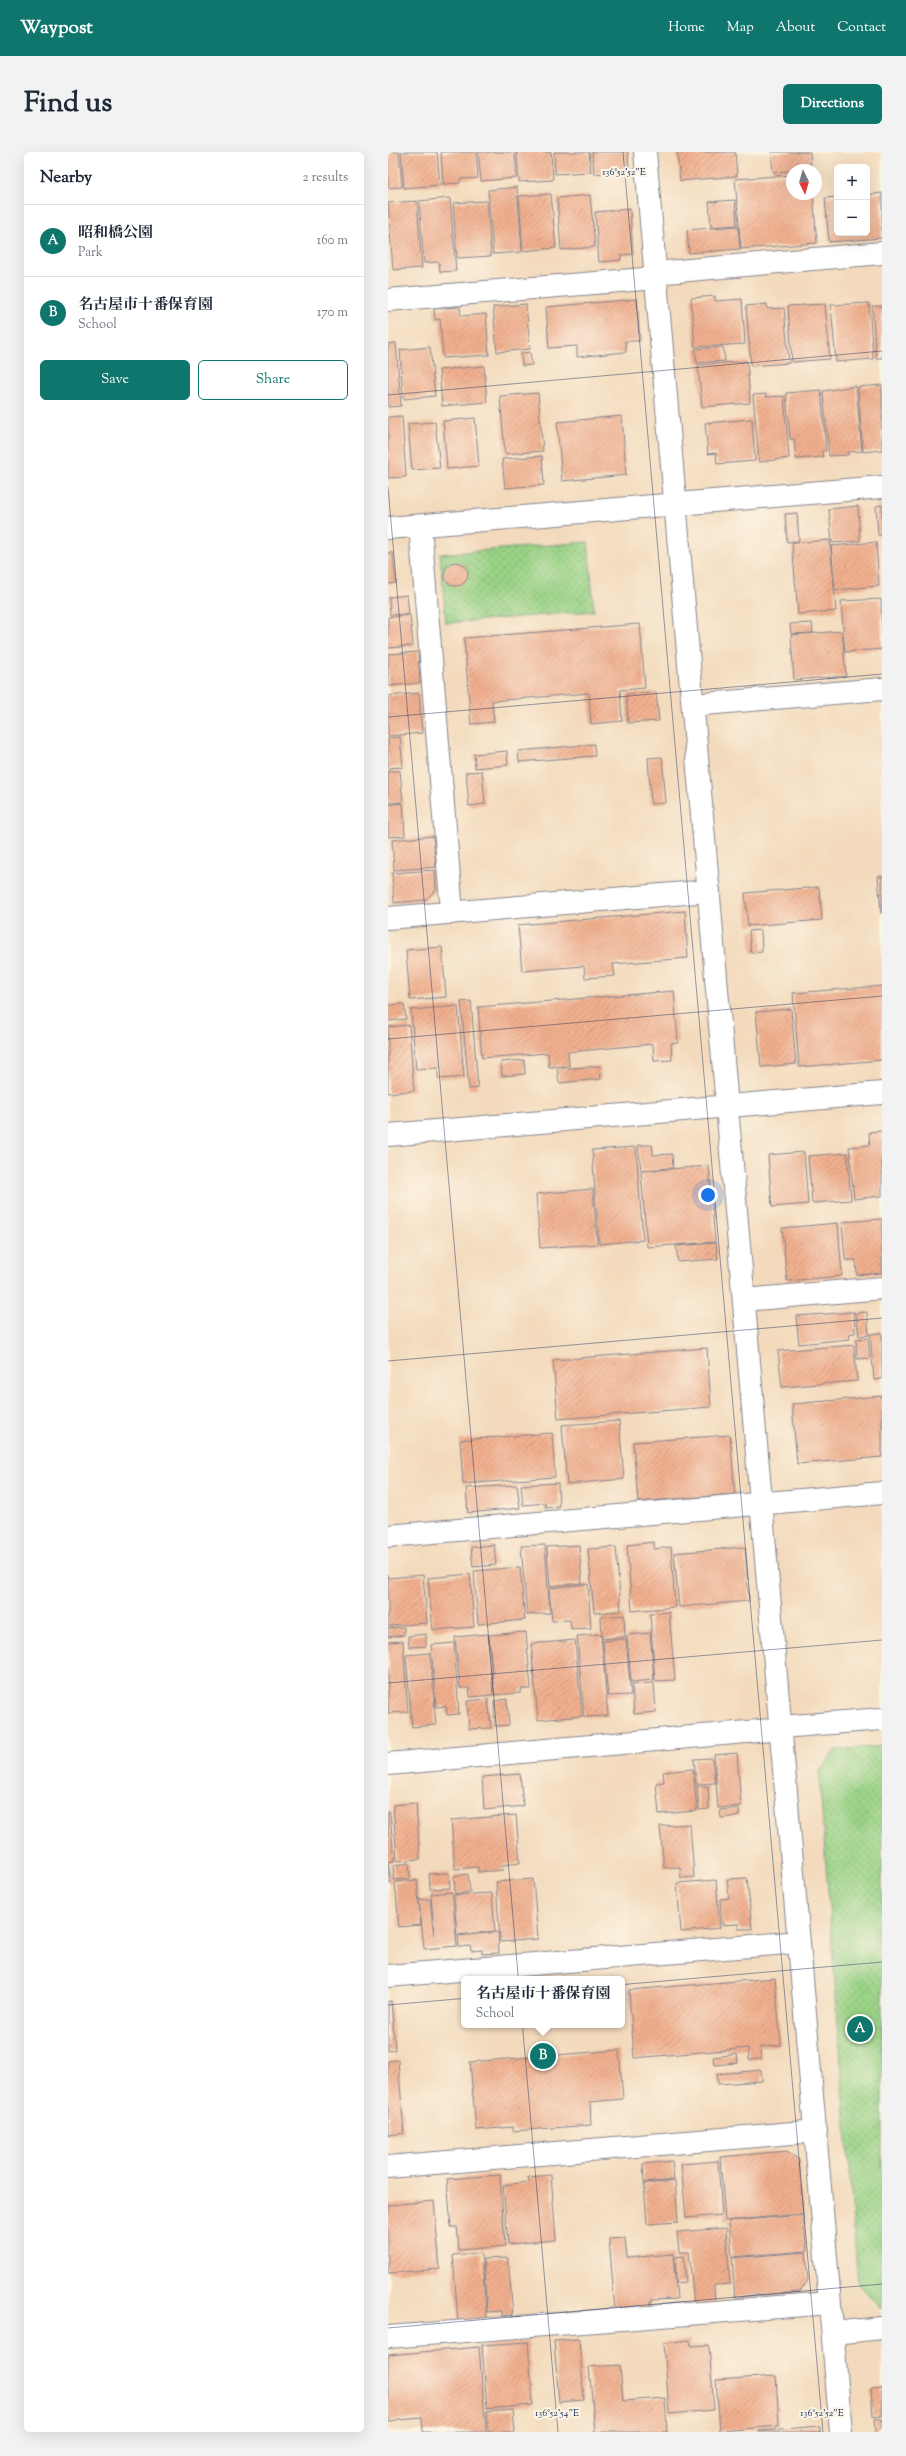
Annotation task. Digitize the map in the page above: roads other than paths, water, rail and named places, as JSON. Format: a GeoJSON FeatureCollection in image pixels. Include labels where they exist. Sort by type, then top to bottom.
{"type":"FeatureCollection","features":[{"type":"Feature","properties":{"kind":"street"},"geometry":{"type":"LineString","coordinates":[[645,152],[842,2432]]}},
{"type":"Feature","properties":{"kind":"street"},"geometry":{"type":"LineString","coordinates":[[388,300],[656,276],[882,253]]}},
{"type":"Feature","properties":{"kind":"street"},"geometry":{"type":"LineString","coordinates":[[388,528],[882,486]]}},
{"type":"Feature","properties":{"kind":"street"},"geometry":{"type":"LineString","coordinates":[[420,526],[452,913]]}},
{"type":"Feature","properties":{"kind":"street"},"geometry":{"type":"LineString","coordinates":[[693,705],[882,689]]}},
{"type":"Feature","properties":{"kind":"street"},"geometry":{"type":"LineString","coordinates":[[388,918],[709,891]]}},
{"type":"Feature","properties":{"kind":"street"},"geometry":{"type":"LineString","coordinates":[[388,1135],[882,1092]]}},
{"type":"Feature","properties":{"kind":"street"},"geometry":{"type":"LineString","coordinates":[[744,1300],[882,1288]]}},
{"type":"Feature","properties":{"kind":"street"},"geometry":{"type":"LineString","coordinates":[[388,1536],[882,1493]]}},
{"type":"Feature","properties":{"kind":"street"},"geometry":{"type":"LineString","coordinates":[[388,1764],[882,1718]]}},
{"type":"Feature","properties":{"kind":"street"},"geometry":{"type":"LineString","coordinates":[[388,1976],[799,1942]]}},
{"type":"Feature","properties":{"kind":"street"},"geometry":{"type":"LineString","coordinates":[[388,2167],[816,2130]]}},
{"type":"Feature","properties":{"kind":"street"},"geometry":{"type":"LineString","coordinates":[[388,2337],[830,2303]]}},
{"type":"Feature","properties":{"kind":"street"},"geometry":{"type":"LineString","coordinates":[[833,2333],[882,2328]]}},
{"type":"Feature","properties":{"kind":"place","name":"昭和橋公園"},"geometry":{"type":"Point","coordinates":[860,2029]}},
{"type":"Feature","properties":{"kind":"place","name":"名古屋市十番保育園"},"geometry":{"type":"Point","coordinates":[543,2056]}}]}
